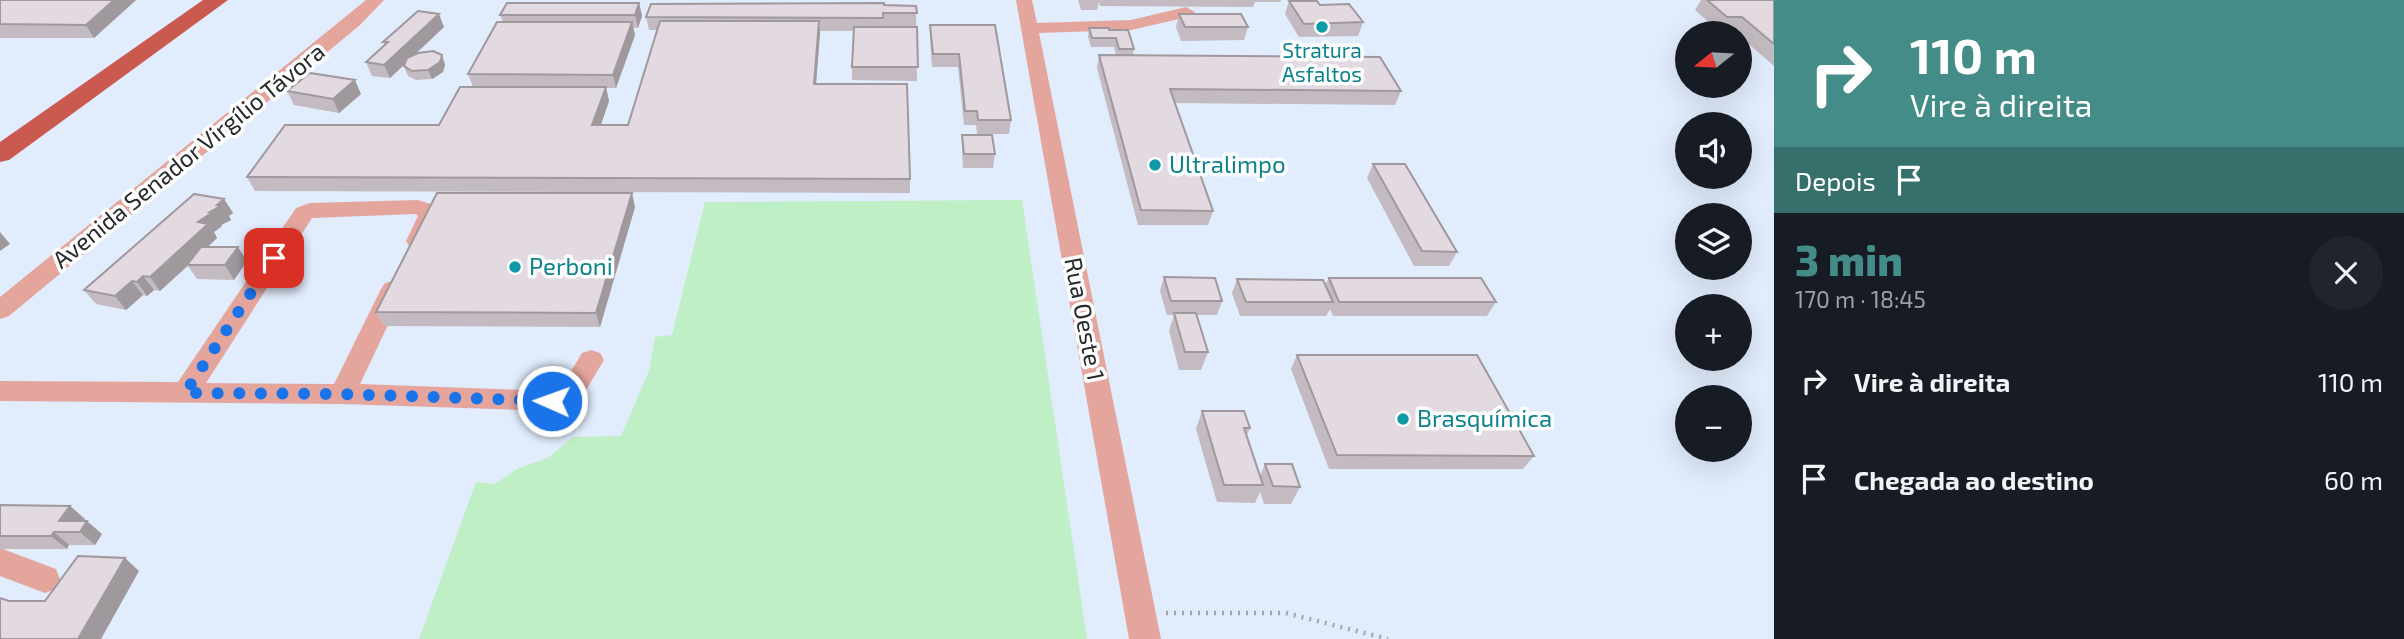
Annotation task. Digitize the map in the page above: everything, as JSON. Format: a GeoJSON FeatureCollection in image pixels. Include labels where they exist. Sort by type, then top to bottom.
{"type":"FeatureCollection","features":[{"type":"Feature","properties":{"kind":"main road"},"geometry":{"type":"LineString","coordinates":[[0,154],[217,0]]}},
{"type":"Feature","properties":{"kind":"street","name":"Avenida Senador Virgílio Távora"},"geometry":{"type":"LineString","coordinates":[[0,310],[354,21],[376,0]]}},
{"type":"Feature","properties":{"kind":"street","name":"Rua Oeste 1"},"geometry":{"type":"LineString","coordinates":[[1024,0],[1145,639]]}},
{"type":"Feature","properties":{"kind":"street"},"geometry":{"type":"LineString","coordinates":[[1029,28],[1131,25],[1186,12]]}},
{"type":"Feature","properties":{"kind":"street"},"geometry":{"type":"LineString","coordinates":[[185,393],[304,214],[318,207],[400,206],[426,210],[429,216],[342,394]]}},
{"type":"Feature","properties":{"kind":"street"},"geometry":{"type":"LineString","coordinates":[[0,391],[342,394],[552,401],[571,393],[592,360]]}},
{"type":"Feature","properties":{"kind":"street"},"geometry":{"type":"LineString","coordinates":[[0,562],[45,579]]}},
{"type":"Feature","properties":{"kind":"path"},"geometry":{"type":"LineString","coordinates":[[1140,613],[1286,613],[1388,639]]}},
{"type":"Feature","properties":{"kind":"shaded area"},"geometry":{"type":"Polygon","coordinates":[[[0,0],[1774,0],[1774,639],[0,639],[0,0]]]}},
{"type":"Feature","properties":{"kind":"green space"},"geometry":{"type":"Polygon","coordinates":[[[1022,200],[1087,639],[419,639],[476,482],[495,484],[519,468],[548,458],[573,437],[621,436],[649,371],[655,337],[672,335],[705,202],[1022,200]]]}},
{"type":"Feature","properties":{"kind":"building"},"geometry":{"type":"Polygon","coordinates":[[[0,0],[114,0],[86,25],[0,24],[0,0]]]}},
{"type":"Feature","properties":{"kind":"building"},"geometry":{"type":"Polygon","coordinates":[[[1707,0],[1774,0],[1774,44],[1752,25],[1752,21],[1742,17],[1727,17],[1707,0]]]}},
{"type":"Feature","properties":{"kind":"building"},"geometry":{"type":"Polygon","coordinates":[[[1289,1],[1317,1],[1320,5],[1349,4],[1363,22],[1304,24],[1289,1]]]}},
{"type":"Feature","properties":{"kind":"building"},"geometry":{"type":"Polygon","coordinates":[[[507,3],[639,3],[635,15],[500,15],[507,3]]]}},
{"type":"Feature","properties":{"kind":"building"},"geometry":{"type":"Polygon","coordinates":[[[884,3],[916,6],[917,13],[883,13],[883,18],[646,17],[651,4],[884,3]]]}},
{"type":"Feature","properties":{"kind":"building"},"geometry":{"type":"Polygon","coordinates":[[[418,11],[439,14],[384,65],[366,62],[388,42],[383,42],[418,11]]]}},
{"type":"Feature","properties":{"kind":"building"},"geometry":{"type":"Polygon","coordinates":[[[1179,14],[1241,14],[1248,27],[1185,27],[1179,14]]]}},
{"type":"Feature","properties":{"kind":"building"},"geometry":{"type":"Polygon","coordinates":[[[660,21],[819,21],[814,84],[907,84],[910,179],[247,177],[285,125],[439,125],[460,87],[606,87],[592,125],[628,125],[660,21]]]}},
{"type":"Feature","properties":{"kind":"building"},"geometry":{"type":"Polygon","coordinates":[[[497,22],[632,22],[613,75],[468,74],[497,22]]]}},
{"type":"Feature","properties":{"kind":"building"},"geometry":{"type":"Polygon","coordinates":[[[930,25],[995,25],[1011,120],[978,120],[977,111],[965,111],[959,54],[933,54],[930,25]]]}},
{"type":"Feature","properties":{"kind":"building"},"geometry":{"type":"Polygon","coordinates":[[[854,27],[917,27],[918,67],[852,67],[854,27]]]}},
{"type":"Feature","properties":{"kind":"building"},"geometry":{"type":"Polygon","coordinates":[[[1089,28],[1128,30],[1134,49],[1119,49],[1116,38],[1092,38],[1089,28]]]}},
{"type":"Feature","properties":{"kind":"building"},"geometry":{"type":"Polygon","coordinates":[[[433,51],[442,55],[440,62],[428,70],[412,71],[404,66],[407,58],[433,51]]]}},
{"type":"Feature","properties":{"kind":"building","name":"Ultralimpo"},"geometry":{"type":"Polygon","coordinates":[[[1099,55],[1380,57],[1401,91],[1170,89],[1213,211],[1141,210],[1099,55]]]}},
{"type":"Feature","properties":{"kind":"building"},"geometry":{"type":"Polygon","coordinates":[[[310,73],[355,80],[333,99],[287,91],[310,73]]]}},
{"type":"Feature","properties":{"kind":"building"},"geometry":{"type":"Polygon","coordinates":[[[962,135],[992,135],[995,154],[964,154],[962,135]]]}},
{"type":"Feature","properties":{"kind":"building"},"geometry":{"type":"Polygon","coordinates":[[[1373,164],[1405,164],[1457,252],[1422,251],[1373,164]]]}},
{"type":"Feature","properties":{"kind":"building","name":"Perboni"},"geometry":{"type":"Polygon","coordinates":[[[437,193],[632,193],[596,313],[376,312],[437,193]]]}},
{"type":"Feature","properties":{"kind":"building"},"geometry":{"type":"Polygon","coordinates":[[[194,194],[224,199],[217,205],[222,205],[198,222],[208,224],[150,277],[143,276],[137,282],[132,281],[115,296],[84,290],[194,194]]]}},
{"type":"Feature","properties":{"kind":"building"},"geometry":{"type":"Polygon","coordinates":[[[201,247],[238,247],[225,265],[187,265],[201,247]]]}},
{"type":"Feature","properties":{"kind":"building"},"geometry":{"type":"Polygon","coordinates":[[[1164,277],[1215,278],[1222,301],[1171,301],[1164,277]]]}},
{"type":"Feature","properties":{"kind":"building"},"geometry":{"type":"Polygon","coordinates":[[[1329,278],[1481,278],[1496,302],[1339,302],[1329,278]]]}},
{"type":"Feature","properties":{"kind":"building"},"geometry":{"type":"Polygon","coordinates":[[[1237,279],[1323,280],[1333,302],[1246,302],[1237,279]]]}},
{"type":"Feature","properties":{"kind":"building"},"geometry":{"type":"Polygon","coordinates":[[[1174,313],[1196,313],[1208,352],[1185,352],[1174,313]]]}},
{"type":"Feature","properties":{"kind":"building","name":"Brasquímica"},"geometry":{"type":"Polygon","coordinates":[[[1297,355],[1477,355],[1534,456],[1337,455],[1297,355]]]}},
{"type":"Feature","properties":{"kind":"building"},"geometry":{"type":"Polygon","coordinates":[[[1202,411],[1244,411],[1250,428],[1244,428],[1263,485],[1224,485],[1202,411]]]}},
{"type":"Feature","properties":{"kind":"building"},"geometry":{"type":"Polygon","coordinates":[[[1265,464],[1292,464],[1300,487],[1273,486],[1265,464]]]}},
{"type":"Feature","properties":{"kind":"building"},"geometry":{"type":"Polygon","coordinates":[[[0,505],[70,506],[59,521],[87,521],[80,532],[54,532],[51,536],[0,536],[0,505]]]}},
{"type":"Feature","properties":{"kind":"building"},"geometry":{"type":"Polygon","coordinates":[[[78,556],[125,558],[78,639],[0,639],[0,598],[9,601],[45,601],[78,556]]]}},
{"type":"Feature","properties":{"kind":"place","name":"Stratura Asfaltos"},"geometry":{"type":"Point","coordinates":[1322,27]}},
{"type":"Feature","properties":{"kind":"place","name":"Ultralimpo"},"geometry":{"type":"Point","coordinates":[1155,165]}},
{"type":"Feature","properties":{"kind":"place","name":"Perboni"},"geometry":{"type":"Point","coordinates":[515,267]}},
{"type":"Feature","properties":{"kind":"place","name":"Brasquímica"},"geometry":{"type":"Point","coordinates":[1403,419]}},
{"type":"Feature","properties":{"kind":"route"},"geometry":{"type":"LineString","coordinates":[[274,258],[185,393],[342,394],[552,401]]}}]}
